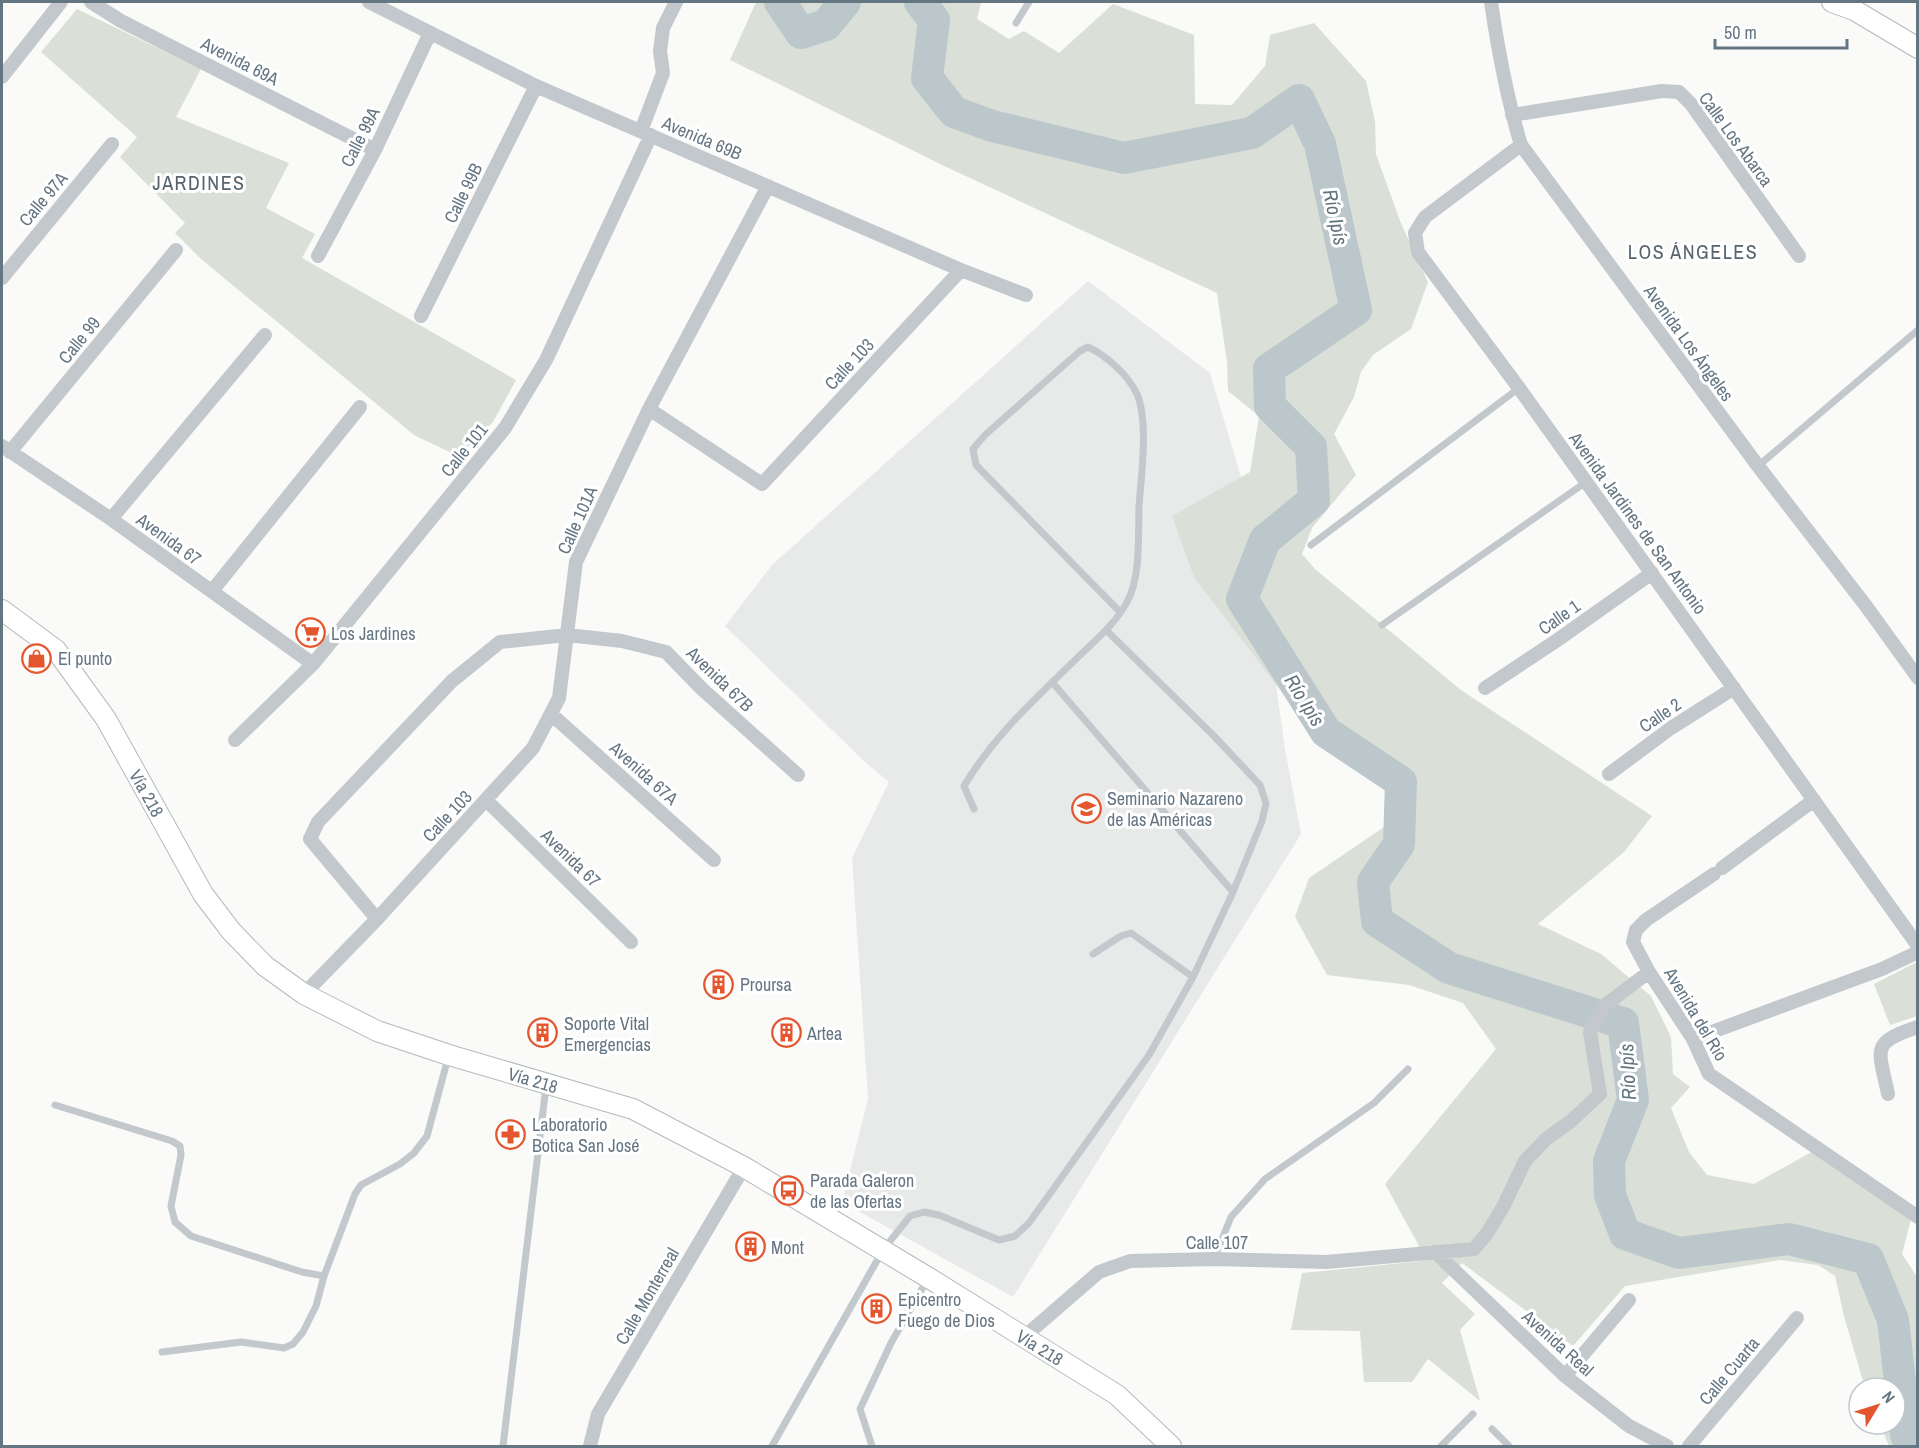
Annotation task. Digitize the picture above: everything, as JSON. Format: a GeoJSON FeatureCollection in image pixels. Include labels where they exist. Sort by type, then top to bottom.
{"type":"FeatureCollection","features":[{"type":"Feature","properties":{"kind":"main road"},"geometry":{"type":"LineString","coordinates":[[1832,2],[1854,10],[1917,48]]}},
{"type":"Feature","properties":{"kind":"main road","name":"Vía 218"},"geometry":{"type":"LineString","coordinates":[[2,610],[56,650],[106,719],[203,894],[231,931],[265,966],[304,994],[377,1031],[449,1055],[633,1109],[744,1167],[1117,1395],[1171,1446]]}},
{"type":"Feature","properties":{"kind":"street"},"geometry":{"type":"LineString","coordinates":[[2,77],[62,2]]}},
{"type":"Feature","properties":{"kind":"street","name":"Avenida 69A"},"geometry":{"type":"LineString","coordinates":[[91,2],[121,21],[375,150]]}},
{"type":"Feature","properties":{"kind":"street","name":"Avenida 69B"},"geometry":{"type":"LineString","coordinates":[[369,2],[536,86],[961,270],[1026,295]]}},
{"type":"Feature","properties":{"kind":"street","name":"Calle 101"},"geometry":{"type":"LineString","coordinates":[[235,740],[313,664],[506,428],[546,360],[646,133],[663,73],[660,51],[663,28],[676,2]]}},
{"type":"Feature","properties":{"kind":"street","name":"Avenida Los Ángeles"},"geometry":{"type":"LineString","coordinates":[[1491,2],[1512,116],[1521,145],[1758,466],[1866,606],[1917,678]]}},
{"type":"Feature","properties":{"kind":"street","name":"Calle 99A"},"geometry":{"type":"LineString","coordinates":[[318,256],[375,150],[430,33]]}},
{"type":"Feature","properties":{"kind":"street","name":"Calle 99B"},"geometry":{"type":"LineString","coordinates":[[421,316],[536,86]]}},
{"type":"Feature","properties":{"kind":"street","name":"Calle Los Abarca"},"geometry":{"type":"LineString","coordinates":[[1512,116],[1662,91],[1679,92],[1691,104],[1799,256]]}},
{"type":"Feature","properties":{"kind":"street","name":"Calle 97A"},"geometry":{"type":"LineString","coordinates":[[2,278],[112,144]]}},
{"type":"Feature","properties":{"kind":"street","name":"Avenida Jardines de San Antonio"},"geometry":{"type":"LineString","coordinates":[[1521,145],[1425,217],[1415,233],[1418,252],[1587,482],[1917,946]]}},
{"type":"Feature","properties":{"kind":"street","name":"Calle 101A"},"geometry":{"type":"LineString","coordinates":[[567,634],[576,562],[649,409],[768,186]]}},
{"type":"Feature","properties":{"kind":"street","name":"Calle 99"},"geometry":{"type":"LineString","coordinates":[[6,449],[176,250]]}},
{"type":"Feature","properties":{"kind":"street","name":"Calle 103"},"geometry":{"type":"LineString","coordinates":[[649,409],[762,484],[961,270]]}},
{"type":"Feature","properties":{"kind":"street"},"geometry":{"type":"LineString","coordinates":[[111,519],[265,336]]}},
{"type":"Feature","properties":{"kind":"street"},"geometry":{"type":"LineString","coordinates":[[212,591],[360,407]]}},
{"type":"Feature","properties":{"kind":"street","name":"Avenida 67"},"geometry":{"type":"LineString","coordinates":[[6,449],[111,519],[313,664]]}},
{"type":"Feature","properties":{"kind":"street","name":"Calle 1"},"geometry":{"type":"LineString","coordinates":[[1485,688],[1652,573]]}},
{"type":"Feature","properties":{"kind":"street"},"geometry":{"type":"LineString","coordinates":[[377,919],[310,839],[318,822],[452,681],[500,642],[567,634]]}},
{"type":"Feature","properties":{"kind":"street","name":"Calle 103"},"geometry":{"type":"LineString","coordinates":[[304,994],[377,919],[533,748],[559,698],[567,634]]}},
{"type":"Feature","properties":{"kind":"street","name":"Avenida 67B"},"geometry":{"type":"LineString","coordinates":[[567,634],[622,641],[666,652],[702,689],[798,775]]}},
{"type":"Feature","properties":{"kind":"street","name":"Calle 2"},"geometry":{"type":"LineString","coordinates":[[1609,774],[1671,729],[1734,688]]}},
{"type":"Feature","properties":{"kind":"street","name":"Avenida 67A"},"geometry":{"type":"LineString","coordinates":[[551,714],[714,860]]}},
{"type":"Feature","properties":{"kind":"street","name":"Avenida 67"},"geometry":{"type":"LineString","coordinates":[[486,800],[631,942]]}},
{"type":"Feature","properties":{"kind":"street","name":"Avenida del Río"},"geometry":{"type":"LineString","coordinates":[[1814,800],[1718,871],[1646,920],[1636,930],[1633,942],[1649,972],[1693,1039],[1709,1074],[1917,1217]]}},
{"type":"Feature","properties":{"kind":"street"},"geometry":{"type":"LineString","coordinates":[[1693,1039],[1882,969],[1917,952]]}},
{"type":"Feature","properties":{"kind":"street","name":"Calle 107"},"geometry":{"type":"LineString","coordinates":[[1024,1337],[1099,1272],[1130,1262],[1214,1259],[1326,1262],[1474,1249],[1504,1206],[1525,1161],[1546,1139],[1600,1094],[1590,1032],[1604,1006],[1649,972]]}},
{"type":"Feature","properties":{"kind":"street"},"geometry":{"type":"LineString","coordinates":[[1888,1094],[1880,1056],[1881,1047],[1886,1040],[1917,1027]]}},
{"type":"Feature","properties":{"kind":"street","name":"Calle Monterreal"},"geometry":{"type":"LineString","coordinates":[[590,1446],[598,1414],[744,1167]]}},
{"type":"Feature","properties":{"kind":"street","name":"Avenida Real"},"geometry":{"type":"LineString","coordinates":[[1435,1252],[1565,1376],[1629,1426],[1667,1446]]}},
{"type":"Feature","properties":{"kind":"street"},"geometry":{"type":"LineString","coordinates":[[1565,1376],[1629,1300]]}},
{"type":"Feature","properties":{"kind":"street","name":"Calle Cuarta"},"geometry":{"type":"LineString","coordinates":[[1689,1446],[1797,1318]]}},
{"type":"Feature","properties":{"kind":"lane"},"geometry":{"type":"LineString","coordinates":[[1016,23],[1029,2]]}},
{"type":"Feature","properties":{"kind":"lane"},"geometry":{"type":"LineString","coordinates":[[1758,466],[1917,330]]}},
{"type":"Feature","properties":{"kind":"lane"},"geometry":{"type":"LineString","coordinates":[[974,809],[964,786],[979,762],[1013,720],[1106,630],[1120,612],[1127,603],[1133,588],[1144,455],[1141,410],[1136,393],[1121,372],[1089,346],[1080,351],[985,435],[973,449],[976,465],[1120,612]]}},
{"type":"Feature","properties":{"kind":"lane"},"geometry":{"type":"LineString","coordinates":[[1311,545],[1519,388]]}},
{"type":"Feature","properties":{"kind":"lane"},"geometry":{"type":"LineString","coordinates":[[1382,625],[1587,482]]}},
{"type":"Feature","properties":{"kind":"lane"},"geometry":{"type":"LineString","coordinates":[[772,1446],[883,1250],[910,1216],[924,1212],[939,1215],[999,1240],[1015,1236],[1029,1223],[1149,1055],[1193,977],[1233,892],[1262,821],[1266,803],[1260,785],[1215,737],[1106,630]]}},
{"type":"Feature","properties":{"kind":"lane"},"geometry":{"type":"LineString","coordinates":[[1052,682],[1233,892]]}},
{"type":"Feature","properties":{"kind":"lane"},"geometry":{"type":"LineString","coordinates":[[1093,954],[1121,936],[1131,933],[1193,977]]}},
{"type":"Feature","properties":{"kind":"lane"},"geometry":{"type":"LineString","coordinates":[[162,1352],[241,1342],[284,1348],[293,1344],[303,1332],[316,1306],[324,1276],[355,1194],[361,1185],[400,1164],[414,1153],[427,1136],[449,1055]]}},
{"type":"Feature","properties":{"kind":"lane"},"geometry":{"type":"LineString","coordinates":[[1214,1259],[1231,1217],[1265,1179],[1374,1103],[1408,1069]]}},
{"type":"Feature","properties":{"kind":"lane"},"geometry":{"type":"LineString","coordinates":[[503,1446],[546,1083]]}},
{"type":"Feature","properties":{"kind":"lane"},"geometry":{"type":"LineString","coordinates":[[55,1105],[172,1141],[180,1146],[181,1155],[171,1206],[175,1222],[191,1236],[302,1272],[324,1276]]}},
{"type":"Feature","properties":{"kind":"lane"},"geometry":{"type":"LineString","coordinates":[[872,1446],[860,1409],[891,1343],[929,1278]]}},
{"type":"Feature","properties":{"kind":"lane"},"geometry":{"type":"LineString","coordinates":[[1441,1446],[1473,1414]]}},
{"type":"Feature","properties":{"kind":"lane"},"geometry":{"type":"LineString","coordinates":[[1492,1429],[1509,1446]]}},
{"type":"Feature","properties":{"kind":"shaded area"},"geometry":{"type":"Polygon","coordinates":[[[756,2],[981,2],[977,19],[1009,39],[1024,31],[1059,53],[1113,4],[1194,35],[1195,104],[1232,105],[1265,66],[1270,35],[1314,23],[1366,81],[1375,122],[1376,154],[1400,221],[1428,282],[1411,329],[1373,355],[1361,372],[1354,397],[1334,434],[1356,475],[1312,528],[1302,554],[1315,569],[1461,690],[1652,816],[1624,852],[1538,924],[1601,954],[1651,996],[1671,1037],[1673,1074],[1690,1087],[1671,1108],[1689,1152],[1707,1175],[1754,1184],[1817,1149],[1911,1219],[1902,1254],[1917,1277],[1917,1446],[1889,1446],[1885,1436],[1907,1436],[1907,1376],[1862,1376],[1835,1276],[1818,1265],[1780,1260],[1625,1286],[1573,1346],[1462,1263],[1442,1283],[1475,1314],[1460,1330],[1480,1401],[1428,1359],[1412,1382],[1364,1382],[1360,1331],[1291,1330],[1302,1273],[1423,1261],[1418,1244],[1385,1184],[1496,1049],[1463,1003],[1409,985],[1327,975],[1295,917],[1309,878],[1387,825],[1394,790],[1311,730],[1194,577],[1172,516],[1250,472],[1259,416],[1228,391],[1227,362],[1217,293],[942,165],[730,60],[756,2]]]}},
{"type":"Feature","properties":{"kind":"shaded area"},"geometry":{"type":"Polygon","coordinates":[[[77,9],[201,69],[176,117],[289,163],[266,208],[315,234],[302,258],[516,380],[493,422],[458,456],[414,435],[201,259],[175,233],[185,223],[120,157],[137,137],[41,52],[77,9]]]}},
{"type":"Feature","properties":{"kind":"shaded area","name":"Seminario Nazareno de las Américas"},"geometry":{"type":"Polygon","coordinates":[[[1088,281],[1210,373],[1252,514],[1285,749],[1301,834],[1013,1297],[842,1202],[868,1099],[852,858],[889,782],[865,762],[725,626],[772,565],[1088,281]]]}},
{"type":"Feature","properties":{"kind":"shaded area"},"geometry":{"type":"Polygon","coordinates":[[[1917,962],[1917,1016],[1890,1025],[1874,984],[1917,962]]]}},
{"type":"Feature","properties":{"kind":"waterway","name":"Río Ipís"},"geometry":{"type":"LineString","coordinates":[[780,2],[801,33],[826,25],[845,2]]}},
{"type":"Feature","properties":{"kind":"waterway","name":"Río Ipís"},"geometry":{"type":"LineString","coordinates":[[920,2],[934,20],[927,78],[954,112],[992,126],[1124,158],[1252,133],[1299,100],[1320,144],[1356,310],[1269,369],[1270,406],[1311,447],[1314,500],[1265,540],[1242,599],[1326,732],[1401,782],[1399,844],[1373,882],[1377,921],[1449,968],[1623,1023],[1633,1100],[1609,1161],[1610,1195],[1625,1234],[1679,1253],[1789,1239],[1868,1259],[1893,1320],[1906,1435],[1918,1439]]}},
{"type":"Feature","properties":{"kind":"place","name":"Los Jardines"},"geometry":{"type":"Point","coordinates":[310,633]}},
{"type":"Feature","properties":{"kind":"place","name":"El punto"},"geometry":{"type":"Point","coordinates":[37,658]}},
{"type":"Feature","properties":{"kind":"place","name":"Seminario Nazareno de las Américas"},"geometry":{"type":"Point","coordinates":[1086,808]}},
{"type":"Feature","properties":{"kind":"place","name":"Proursa"},"geometry":{"type":"Point","coordinates":[719,984]}},
{"type":"Feature","properties":{"kind":"place","name":"Soporte Vital Emergencias"},"geometry":{"type":"Point","coordinates":[543,1033]}},
{"type":"Feature","properties":{"kind":"place","name":"Artea"},"geometry":{"type":"Point","coordinates":[786,1033]}},
{"type":"Feature","properties":{"kind":"place","name":"Laboratorio Botica San José"},"geometry":{"type":"Point","coordinates":[511,1134]}},
{"type":"Feature","properties":{"kind":"place","name":"Parada Galeron de las Ofertas"},"geometry":{"type":"Point","coordinates":[789,1190]}},
{"type":"Feature","properties":{"kind":"place","name":"Mont"},"geometry":{"type":"Point","coordinates":[750,1247]}},
{"type":"Feature","properties":{"kind":"place","name":"Epicentro Fuego de Dios"},"geometry":{"type":"Point","coordinates":[877,1309]}},
{"type":"Feature","properties":{"kind":"district","name":"JARDINES"},"geometry":{"type":"Point","coordinates":[199,182]}},
{"type":"Feature","properties":{"kind":"district","name":"LOS ÁNGELES"},"geometry":{"type":"Point","coordinates":[1693,251]}}]}
